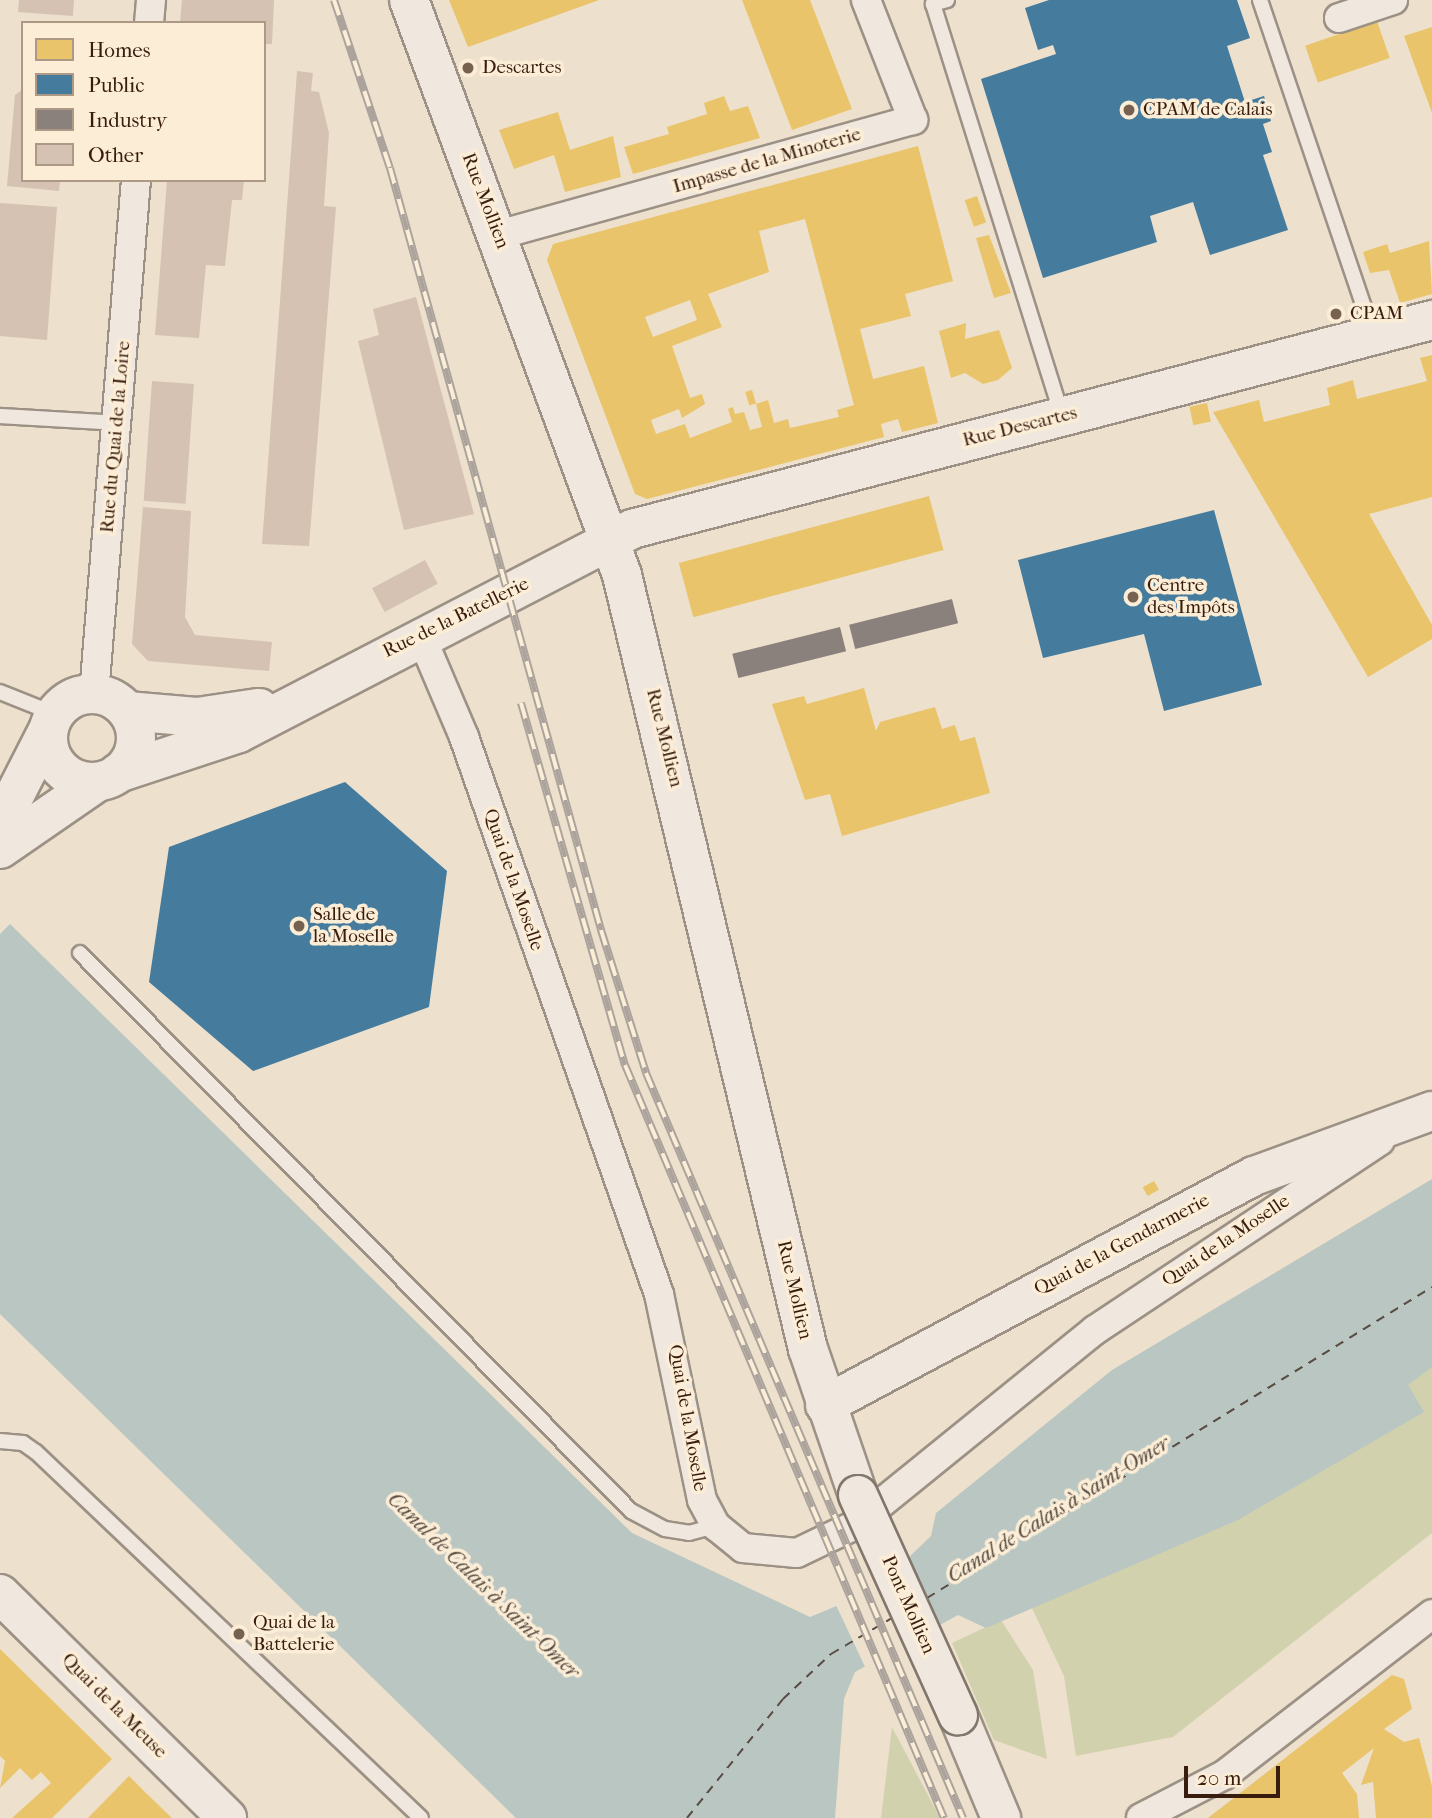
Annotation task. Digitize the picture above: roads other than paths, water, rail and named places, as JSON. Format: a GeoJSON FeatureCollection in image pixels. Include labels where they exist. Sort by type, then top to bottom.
{"type":"FeatureCollection","features":[{"type":"Feature","properties":{"kind":"street"},"geometry":{"type":"LineString","coordinates":[[149,21],[151,0]]}},
{"type":"Feature","properties":{"kind":"street","name":"Rue Mollien"},"geometry":{"type":"LineString","coordinates":[[409,0],[610,538],[651,682],[824,1405],[858,1495]]}},
{"type":"Feature","properties":{"kind":"street","name":"Impasse de la Minoterie"},"geometry":{"type":"LineString","coordinates":[[498,235],[913,120],[866,0]]}},
{"type":"Feature","properties":{"kind":"street"},"geometry":{"type":"LineString","coordinates":[[1339,18],[1393,0]]}},
{"type":"Feature","properties":{"kind":"street","name":"Rue du Quai de la Loire"},"geometry":{"type":"LineString","coordinates":[[94,694],[136,182]]}},
{"type":"Feature","properties":{"kind":"street","name":"Rue Descartes"},"geometry":{"type":"LineString","coordinates":[[610,538],[1432,320]]}},
{"type":"Feature","properties":{"kind":"street","name":"Rue de la Batellerie"},"geometry":{"type":"LineString","coordinates":[[0,849],[108,777],[239,733],[301,696],[610,538]]}},
{"type":"Feature","properties":{"kind":"street","name":"Quai de la Moselle"},"geometry":{"type":"LineString","coordinates":[[421,636],[464,737],[659,1294],[702,1500],[716,1526],[743,1548],[778,1555],[814,1548],[844,1532],[1095,1330],[1420,1115]]}},
{"type":"Feature","properties":{"kind":"street"},"geometry":{"type":"LineString","coordinates":[[0,824],[52,721],[72,699],[94,694],[127,711],[136,740],[108,777],[62,770],[50,751],[52,721]]}},
{"type":"Feature","properties":{"kind":"street","name":"Rue de la Batellerie"},"geometry":{"type":"LineString","coordinates":[[127,711],[207,716],[301,696]]}},
{"type":"Feature","properties":{"kind":"street","name":"Quai de la Gendarmerie"},"geometry":{"type":"LineString","coordinates":[[824,1405],[1245,1180],[1420,1115]]}},
{"type":"Feature","properties":{"kind":"street","name":"Pont Mollien"},"geometry":{"type":"LineString","coordinates":[[858,1495],[958,1715],[1000,1818]]}},
{"type":"Feature","properties":{"kind":"street","name":"Quai de la Meuse"},"geometry":{"type":"LineString","coordinates":[[0,1594],[227,1818]]}},
{"type":"Feature","properties":{"kind":"street"},"geometry":{"type":"LineString","coordinates":[[1142,1818],[1224,1774],[1430,1625]]}},
{"type":"Feature","properties":{"kind":"lane"},"geometry":{"type":"LineString","coordinates":[[947,0],[933,4],[1062,416]]}},
{"type":"Feature","properties":{"kind":"lane"},"geometry":{"type":"LineString","coordinates":[[1260,0],[1373,335]]}},
{"type":"Feature","properties":{"kind":"lane"},"geometry":{"type":"LineString","coordinates":[[0,416],[117,422]]}},
{"type":"Feature","properties":{"kind":"lane"},"geometry":{"type":"LineString","coordinates":[[0,692],[52,721]]}},
{"type":"Feature","properties":{"kind":"lane"},"geometry":{"type":"LineString","coordinates":[[80,953],[631,1511],[665,1529],[689,1533],[716,1526]]}},
{"type":"Feature","properties":{"kind":"lane"},"geometry":{"type":"LineString","coordinates":[[0,1441],[23,1443],[36,1452],[421,1818]]}},
{"type":"Feature","properties":{"kind":"water","name":"Canal de Calais à Saint-Omer"},"geometry":{"type":"Polygon","coordinates":[[[10,924],[632,1533],[810,1617],[839,1605],[906,1560],[931,1536],[936,1513],[1112,1370],[1432,1179],[1432,1367],[1408,1385],[1424,1412],[1238,1520],[986,1628],[958,1615],[855,1672],[844,1699],[835,1818],[516,1818],[0,1314],[0,934],[10,924]]]}},
{"type":"Feature","properties":{"kind":"railway"},"geometry":{"type":"LineString","coordinates":[[334,0],[390,168],[601,930],[646,1073],[963,1818]]}},
{"type":"Feature","properties":{"kind":"railway"},"geometry":{"type":"LineString","coordinates":[[521,703],[625,1065],[944,1818]]}},
{"type":"Feature","properties":{"kind":"place","name":"Descartes"},"geometry":{"type":"Point","coordinates":[468,68]}},
{"type":"Feature","properties":{"kind":"place","name":"CPAM de Calais"},"geometry":{"type":"Point","coordinates":[1129,110]}},
{"type":"Feature","properties":{"kind":"place","name":"CPAM"},"geometry":{"type":"Point","coordinates":[1336,314]}},
{"type":"Feature","properties":{"kind":"place","name":"Centre des Impôts"},"geometry":{"type":"Point","coordinates":[1133,597]}},
{"type":"Feature","properties":{"kind":"place","name":"Salle de la Moselle"},"geometry":{"type":"Point","coordinates":[299,926]}},
{"type":"Feature","properties":{"kind":"place","name":"Quai de la Battelerie"},"geometry":{"type":"Point","coordinates":[239,1634]}}]}
